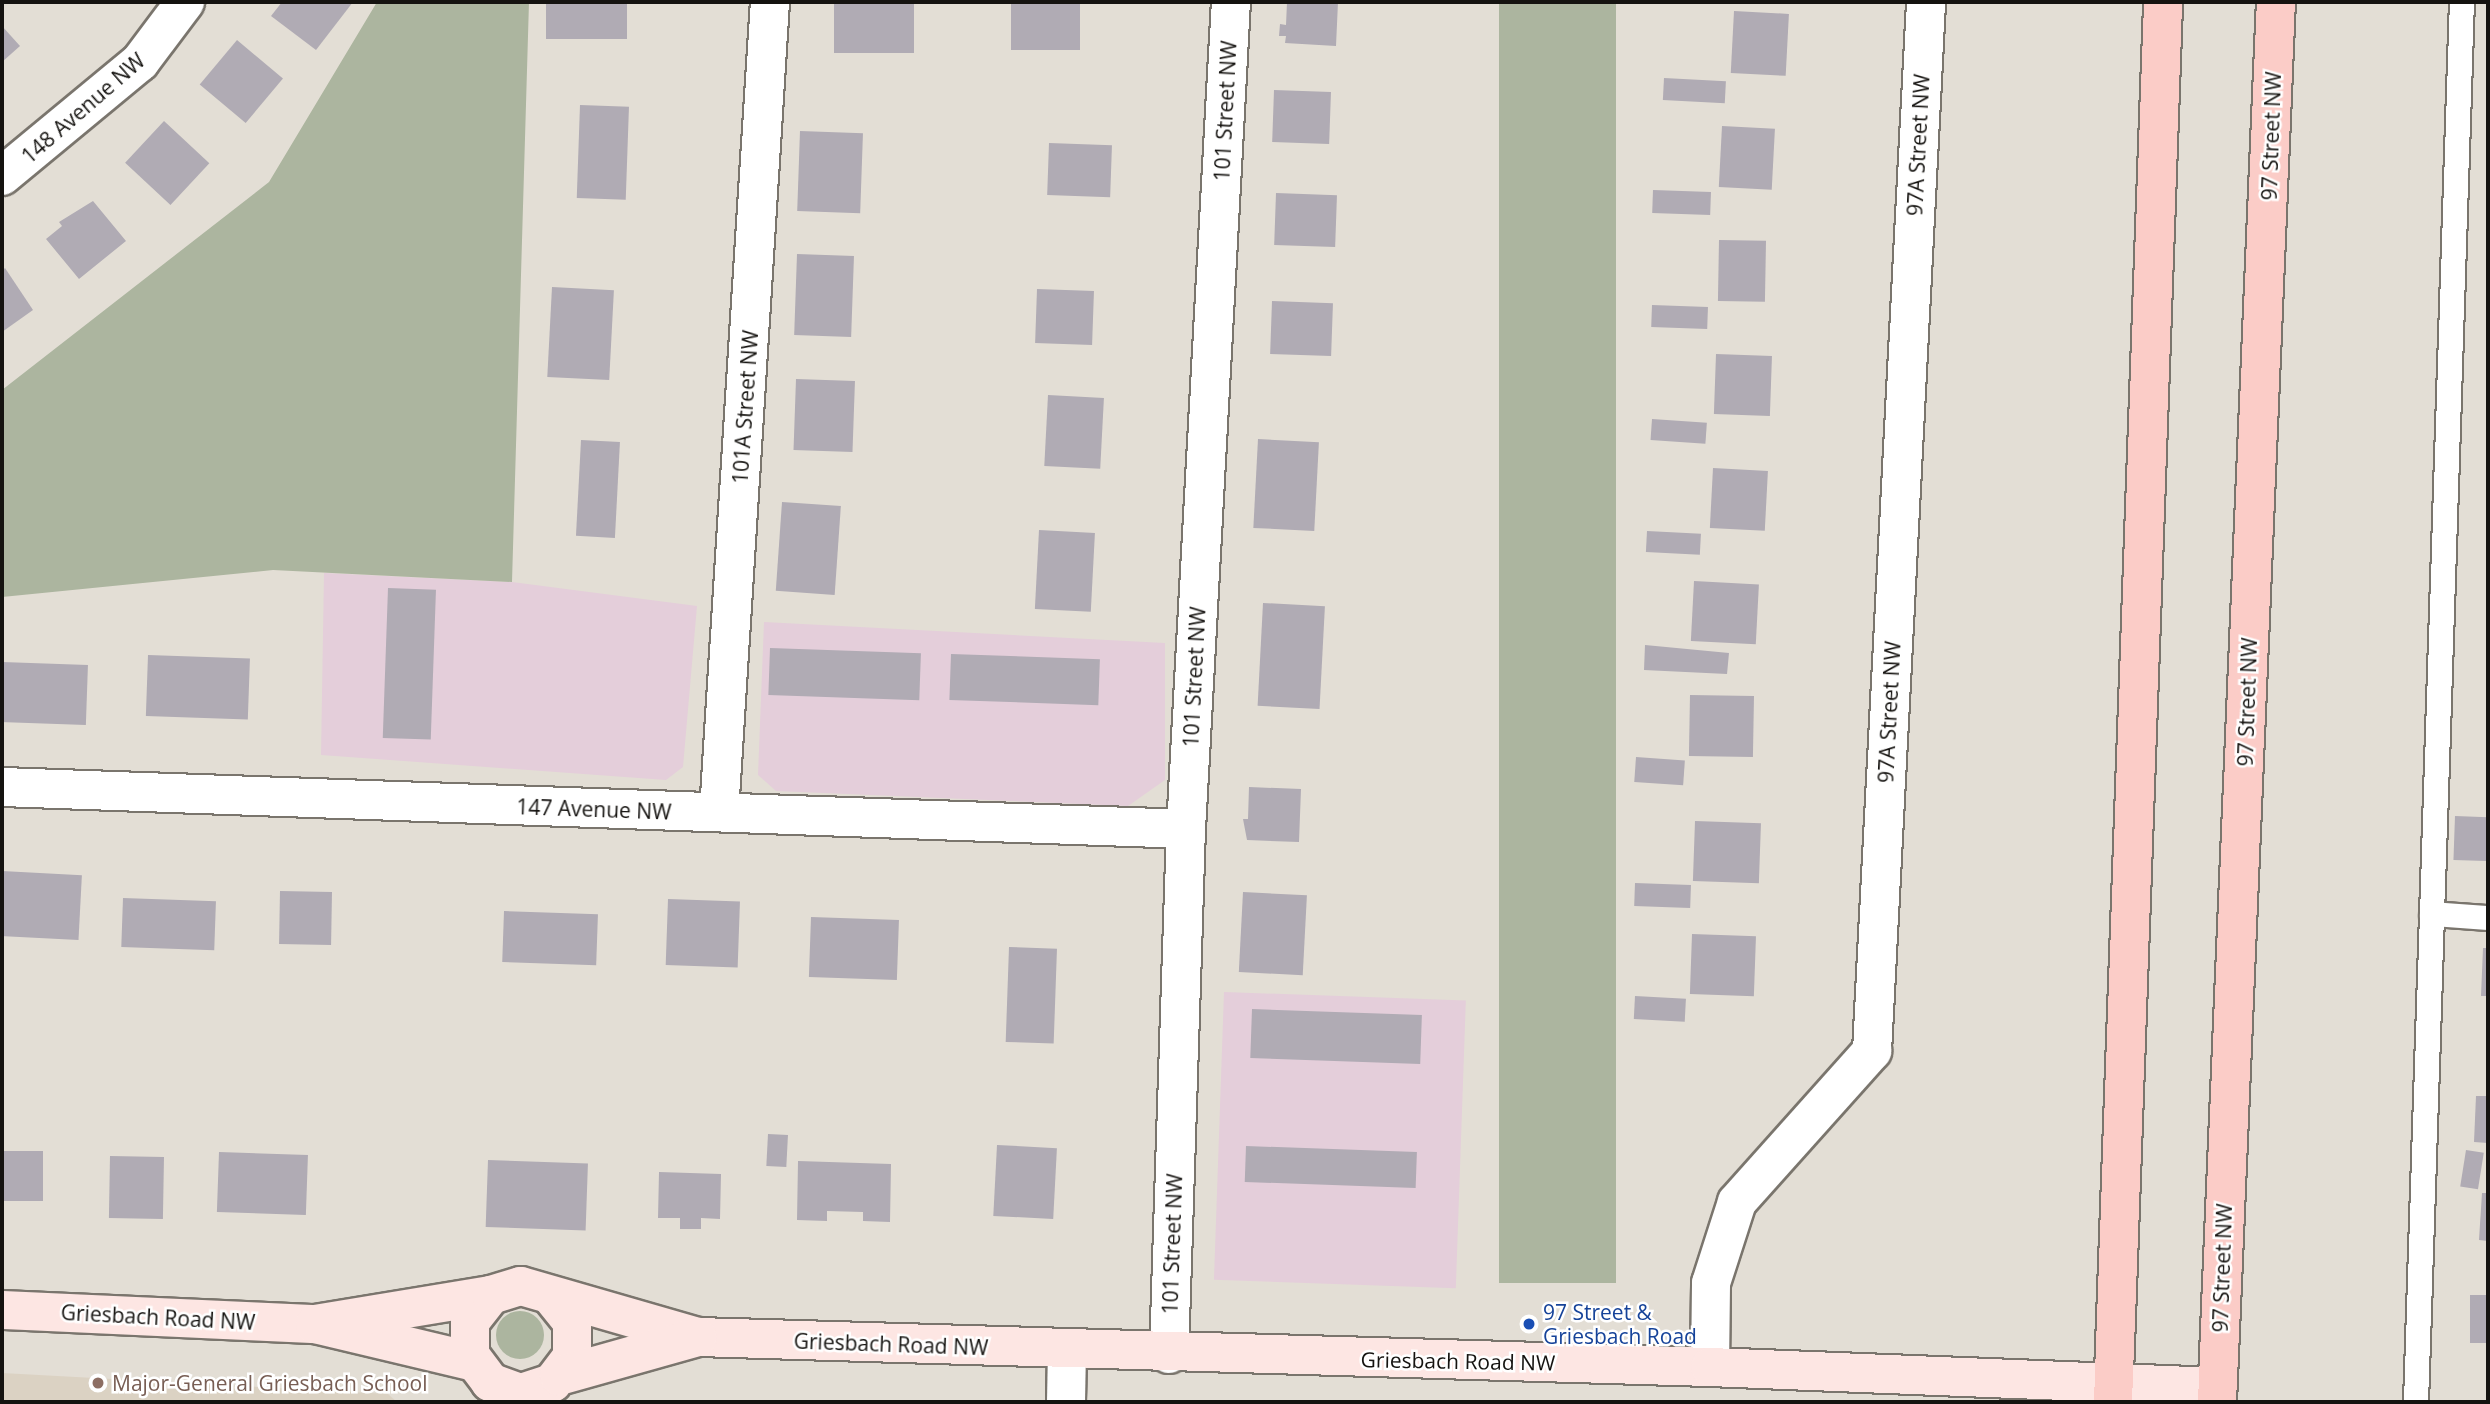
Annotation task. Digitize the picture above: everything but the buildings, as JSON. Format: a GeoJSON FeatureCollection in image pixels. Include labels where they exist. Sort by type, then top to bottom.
{"type":"FeatureCollection","features":[{"type":"Feature","properties":{"kind":"main road"},"geometry":{"type":"LineString","coordinates":[[2113,1393],[2163,2]]}},
{"type":"Feature","properties":{"kind":"main road","name":"97 Street NW"},"geometry":{"type":"LineString","coordinates":[[2217,1395],[2276,2]]}},
{"type":"Feature","properties":{"kind":"street","name":"148 Avenue NW"},"geometry":{"type":"LineString","coordinates":[[2,176],[140,62],[185,2]]}},
{"type":"Feature","properties":{"kind":"street","name":"101A Street NW"},"geometry":{"type":"LineString","coordinates":[[719,813],[770,2]]}},
{"type":"Feature","properties":{"kind":"street","name":"101 Street NW"},"geometry":{"type":"LineString","coordinates":[[1168,1353],[1186,829],[1231,2]]}},
{"type":"Feature","properties":{"kind":"street","name":"97A Street NW"},"geometry":{"type":"LineString","coordinates":[[1710,1367],[1711,1283],[1737,1202],[1872,1051],[1926,2]]}},
{"type":"Feature","properties":{"kind":"street","name":"147 Avenue NW"},"geometry":{"type":"LineString","coordinates":[[2,787],[1186,829]]}},
{"type":"Feature","properties":{"kind":"street","name":"Griesbach Road NW"},"geometry":{"type":"LineString","coordinates":[[2,1310],[315,1324],[491,1296],[521,1286],[698,1337],[1067,1351],[1710,1367],[2113,1393],[2217,1395]]}},
{"type":"Feature","properties":{"kind":"street"},"geometry":{"type":"LineString","coordinates":[[482,1380],[468,1339],[470,1322],[491,1296]]}},
{"type":"Feature","properties":{"kind":"street"},"geometry":{"type":"LineString","coordinates":[[548,1389],[572,1356],[575,1339],[564,1307],[551,1296]]}},
{"type":"Feature","properties":{"kind":"street","name":"Griesbach Road NW"},"geometry":{"type":"LineString","coordinates":[[315,1324],[482,1380],[504,1390],[521,1393],[548,1389],[698,1337]]}},
{"type":"Feature","properties":{"kind":"street"},"geometry":{"type":"LineString","coordinates":[[1066,1402],[1067,1351]]}},
{"type":"Feature","properties":{"kind":"lane"},"geometry":{"type":"LineString","coordinates":[[2416,1402],[2462,2]]}},
{"type":"Feature","properties":{"kind":"lane"},"geometry":{"type":"LineString","coordinates":[[2431,914],[2488,918]]}},
{"type":"Feature","properties":{"kind":"shaded area"},"geometry":{"type":"Polygon","coordinates":[[[324,573],[512,582],[697,606],[683,767],[666,780],[321,755],[324,573]]]}},
{"type":"Feature","properties":{"kind":"shaded area"},"geometry":{"type":"Polygon","coordinates":[[[764,622],[1165,643],[1165,780],[1128,806],[776,791],[758,775],[764,622]]]}},
{"type":"Feature","properties":{"kind":"shaded area"},"geometry":{"type":"Polygon","coordinates":[[[1224,992],[1466,1000],[1456,1288],[1214,1280],[1224,992]]]}},
{"type":"Feature","properties":{"kind":"shaded area","name":"Major-General Griesbach School"},"geometry":{"type":"Polygon","coordinates":[[[2,1373],[388,1394],[397,1402],[2,1402],[2,1373]]]}},
{"type":"Feature","properties":{"kind":"green space"},"geometry":{"type":"Polygon","coordinates":[[[377,2],[529,2],[512,582],[273,570],[2,597],[2,390],[269,182],[377,2]]]}},
{"type":"Feature","properties":{"kind":"green space"},"geometry":{"type":"Polygon","coordinates":[[[1499,2],[1616,2],[1616,1283],[1499,1283],[1499,2]]]}},
{"type":"Feature","properties":{"kind":"green space"},"geometry":{"type":"Polygon","coordinates":[[[520,1311],[537,1318],[544,1335],[537,1352],[520,1359],[503,1352],[496,1335],[503,1318],[520,1311]]]}},
{"type":"Feature","properties":{"kind":"place","name":"97 Street & Griesbach Road"},"geometry":{"type":"Point","coordinates":[1529,1324]}},
{"type":"Feature","properties":{"kind":"place","name":"Major-General Griesbach School"},"geometry":{"type":"Point","coordinates":[98,1383]}}]}
